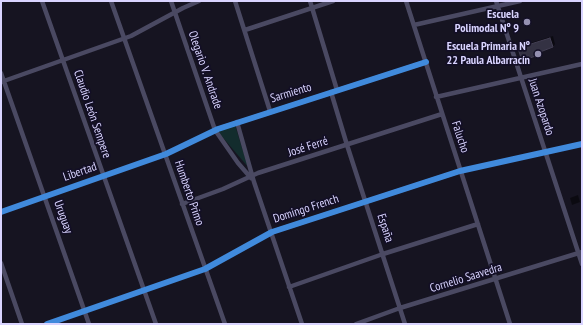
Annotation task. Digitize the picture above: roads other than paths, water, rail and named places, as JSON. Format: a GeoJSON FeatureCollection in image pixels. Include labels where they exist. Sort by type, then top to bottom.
{"type":"FeatureCollection","features":[{"type":"Feature","properties":{"kind":"street","name":"Claudio León Sempere"},"geometry":{"type":"LineString","coordinates":[[42,1],[156,324]]}},
{"type":"Feature","properties":{"kind":"street","name":"Humberto Primo"},"geometry":{"type":"LineString","coordinates":[[111,1],[225,324]]}},
{"type":"Feature","properties":{"kind":"street","name":"Olegario V. Andrade"},"geometry":{"type":"LineString","coordinates":[[171,1],[215,130],[251,176],[254,182],[302,324]]}},
{"type":"Feature","properties":{"kind":"street"},"geometry":{"type":"LineString","coordinates":[[3,82],[124,39],[199,1]]}},
{"type":"Feature","properties":{"kind":"street"},"geometry":{"type":"LineString","coordinates":[[236,1],[270,111]]}},
{"type":"Feature","properties":{"kind":"street"},"geometry":{"type":"LineString","coordinates":[[310,1],[337,90]]}},
{"type":"Feature","properties":{"kind":"street"},"geometry":{"type":"LineString","coordinates":[[245,30],[333,1]]}},
{"type":"Feature","properties":{"kind":"street","name":"Falucho"},"geometry":{"type":"LineString","coordinates":[[406,1],[510,324]]}},
{"type":"Feature","properties":{"kind":"street","name":"Juan Azopardo"},"geometry":{"type":"LineString","coordinates":[[496,1],[545,152],[580,252],[582,264]]}},
{"type":"Feature","properties":{"kind":"street"},"geometry":{"type":"LineString","coordinates":[[414,25],[520,1]]}},
{"type":"Feature","properties":{"kind":"street","name":"Sarmiento"},"geometry":{"type":"LineString","coordinates":[[166,154],[215,130],[237,122],[426,62]]}},
{"type":"Feature","properties":{"kind":"street"},"geometry":{"type":"LineString","coordinates":[[436,97],[582,64]]}},
{"type":"Feature","properties":{"kind":"street","name":"Uruguay"},"geometry":{"type":"LineString","coordinates":[[1,72],[3,82],[89,324]]}},
{"type":"Feature","properties":{"kind":"street","name":"España"},"geometry":{"type":"LineString","coordinates":[[332,92],[347,145],[405,324]]}},
{"type":"Feature","properties":{"kind":"street","name":"José Ferré"},"geometry":{"type":"LineString","coordinates":[[182,204],[223,189],[251,176],[442,114]]}},
{"type":"Feature","properties":{"kind":"street","name":"Olegario V. Andrade"},"geometry":{"type":"LineString","coordinates":[[237,122],[251,176]]}},
{"type":"Feature","properties":{"kind":"street","name":"Domingo French"},"geometry":{"type":"LineString","coordinates":[[47,324],[205,269],[272,232],[460,171],[582,144]]}},
{"type":"Feature","properties":{"kind":"street","name":"Libertad"},"geometry":{"type":"LineString","coordinates":[[1,212],[166,154]]}},
{"type":"Feature","properties":{"kind":"street"},"geometry":{"type":"LineString","coordinates":[[289,287],[383,254],[478,224]]}},
{"type":"Feature","properties":{"kind":"street","name":"Cornelio Saavedra"},"geometry":{"type":"LineString","coordinates":[[356,324],[400,308],[580,252]]}},
{"type":"Feature","properties":{"kind":"street"},"geometry":{"type":"LineString","coordinates":[[1,264],[22,324]]}},
{"type":"Feature","properties":{"kind":"place","name":"Escuela Polimodal Nº 9"},"geometry":{"type":"Point","coordinates":[527,22]}},
{"type":"Feature","properties":{"kind":"place","name":"Escuela Primaria Nº 22 Paula Albarracín"},"geometry":{"type":"Point","coordinates":[538,54]}}]}
